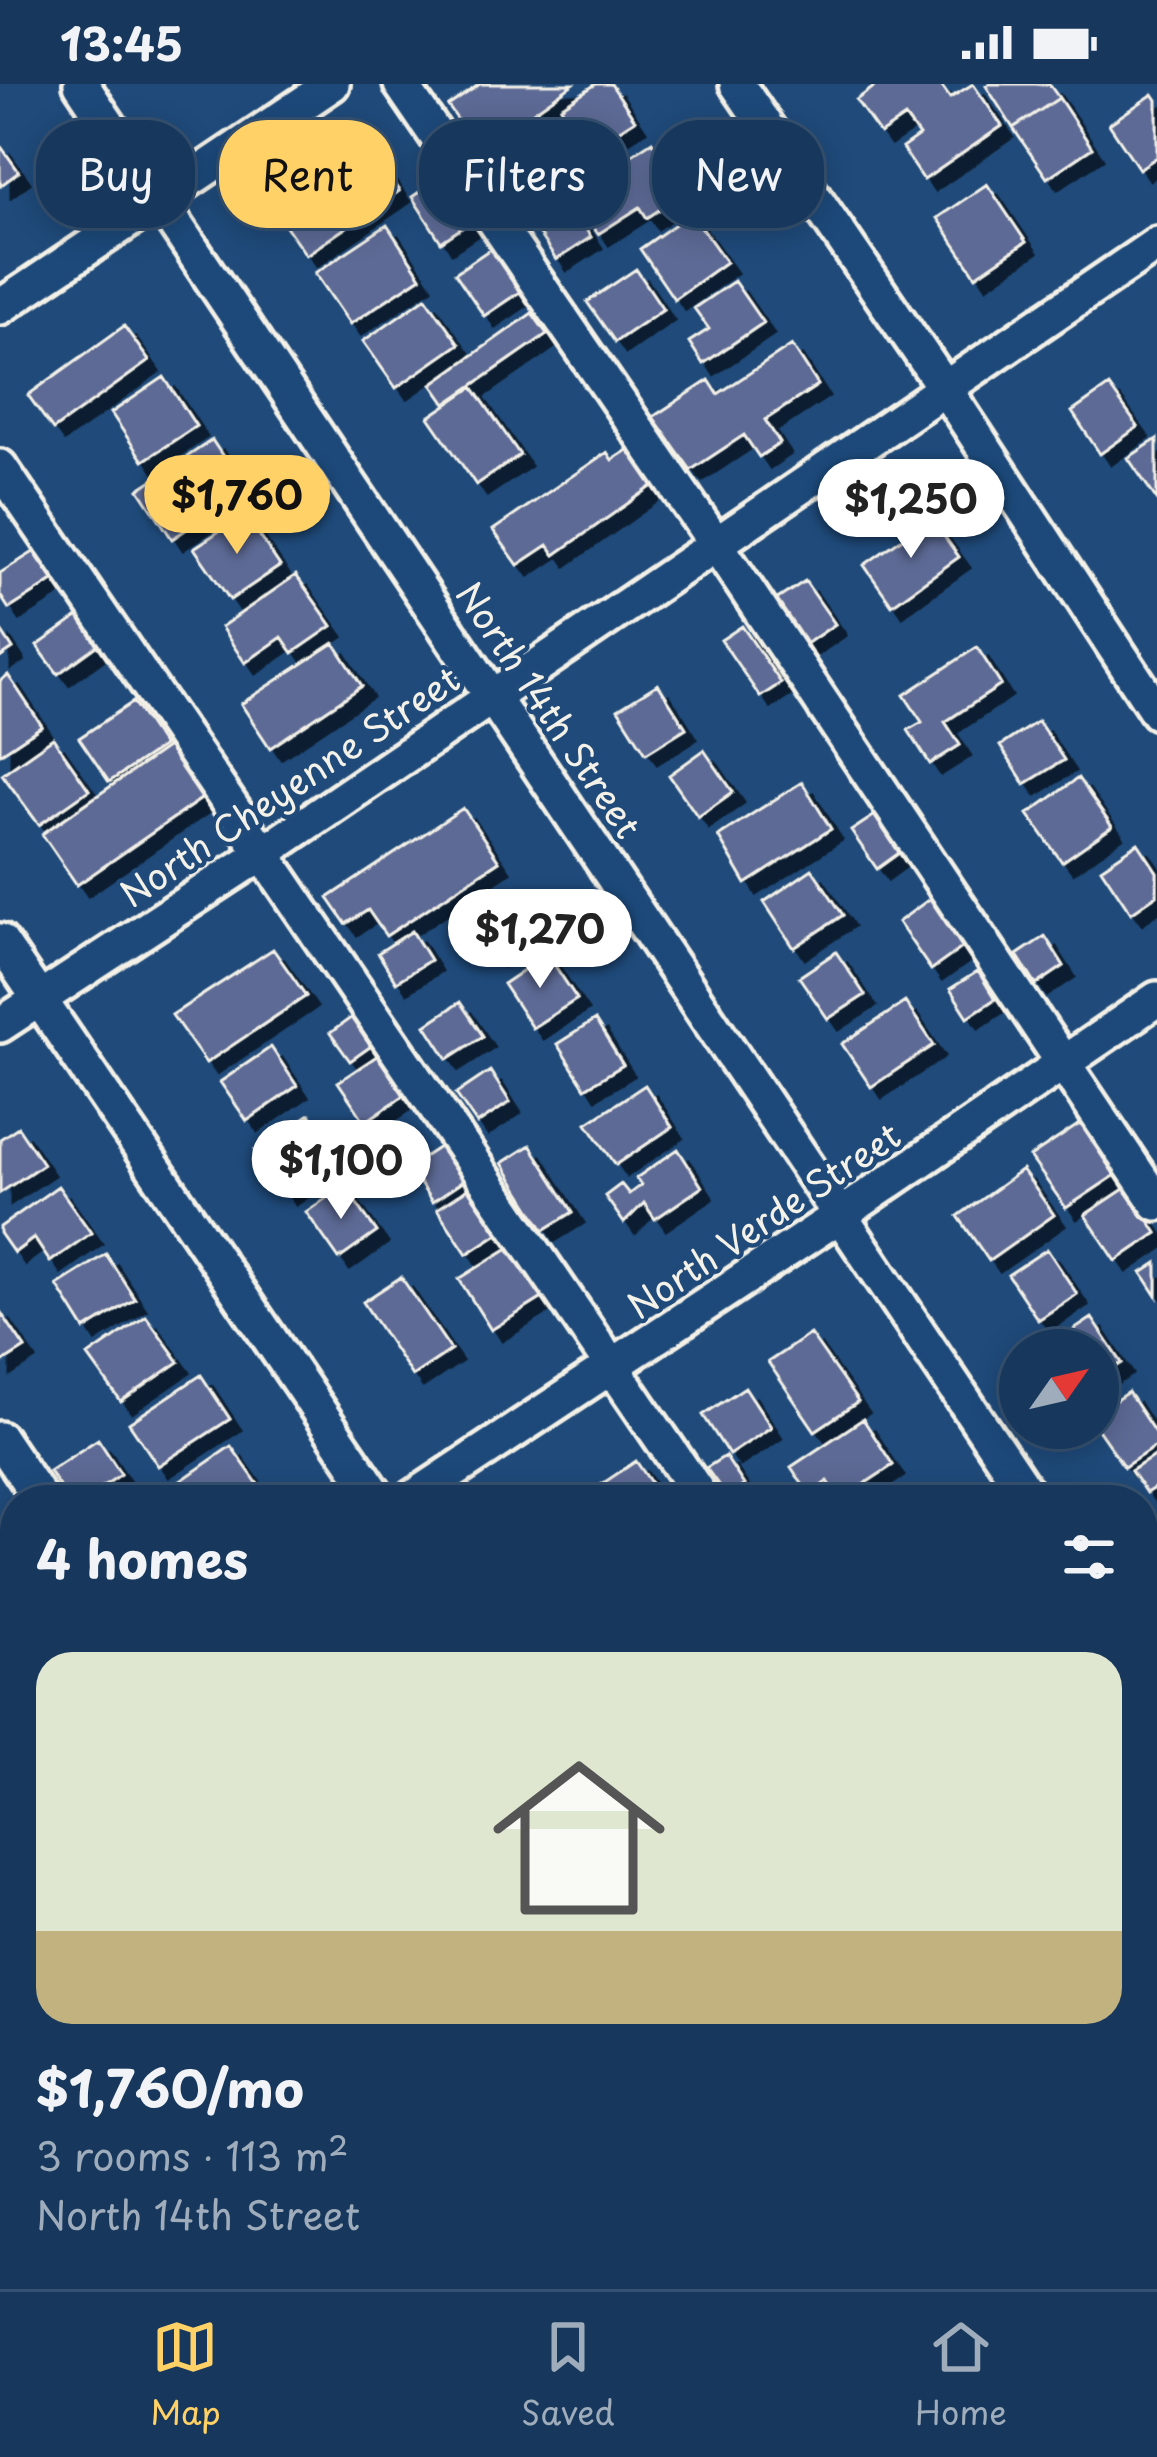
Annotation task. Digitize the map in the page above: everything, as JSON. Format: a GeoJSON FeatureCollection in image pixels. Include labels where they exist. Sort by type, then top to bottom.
{"type":"FeatureCollection","features":[{"type":"Feature","properties":{"kind":"street","name":"North 14th Street"},"geometry":{"type":"LineString","coordinates":[[81,84],[106,120]]}},
{"type":"Feature","properties":{"kind":"street"},"geometry":{"type":"LineString","coordinates":[[195,176],[332,84]]}},
{"type":"Feature","properties":{"kind":"street"},"geometry":{"type":"LineString","coordinates":[[401,84],[1157,1203]]}},
{"type":"Feature","properties":{"kind":"street"},"geometry":{"type":"LineString","coordinates":[[737,84],[946,389],[1157,712]]}},
{"type":"Feature","properties":{"kind":"street"},"geometry":{"type":"LineString","coordinates":[[0,307],[117,228]]}},
{"type":"Feature","properties":{"kind":"street","name":"North 14th Street"},"geometry":{"type":"LineString","coordinates":[[180,228],[1021,1485]]}},
{"type":"Feature","properties":{"kind":"street","name":"North Cheyenne Street"},"geometry":{"type":"LineString","coordinates":[[0,1025],[263,853],[1157,244]]}},
{"type":"Feature","properties":{"kind":"street"},"geometry":{"type":"LineString","coordinates":[[0,467],[693,1485]]}},
{"type":"Feature","properties":{"kind":"street"},"geometry":{"type":"LineString","coordinates":[[0,941],[369,1485]]}},
{"type":"Feature","properties":{"kind":"street","name":"North Verde Street"},"geometry":{"type":"LineString","coordinates":[[433,1485],[1157,999]]}},
{"type":"Feature","properties":{"kind":"street"},"geometry":{"type":"LineString","coordinates":[[0,1439],[31,1485]]}},
{"type":"Feature","properties":{"kind":"building"},"geometry":{"type":"Polygon","coordinates":[[[480,84],[573,84],[522,120],[458,120],[448,106],[480,84]]]}},
{"type":"Feature","properties":{"kind":"building"},"geometry":{"type":"Polygon","coordinates":[[[596,84],[611,84],[635,120],[628,125],[628,120],[570,120],[561,107],[596,84]]]}},
{"type":"Feature","properties":{"kind":"building"},"geometry":{"type":"Polygon","coordinates":[[[878,84],[940,84],[950,98],[973,84],[1002,126],[924,180],[902,148],[919,136],[905,117],[880,134],[856,100],[878,84]]]}},
{"type":"Feature","properties":{"kind":"building"},"geometry":{"type":"Polygon","coordinates":[[[989,84],[1049,84],[1059,98],[1013,128],[989,84]]]}},
{"type":"Feature","properties":{"kind":"building"},"geometry":{"type":"Polygon","coordinates":[[[1153,94],[1157,100],[1157,157],[1139,169],[1109,124],[1153,94]]]}},
{"type":"Feature","properties":{"kind":"building"},"geometry":{"type":"Polygon","coordinates":[[[1059,98],[1092,148],[1047,178],[1013,128],[1059,98]]]}},
{"type":"Feature","properties":{"kind":"building"},"geometry":{"type":"Polygon","coordinates":[[[652,141],[652,215],[647,218],[640,207],[628,215],[628,157],[652,141]]]}},
{"type":"Feature","properties":{"kind":"building"},"geometry":{"type":"Polygon","coordinates":[[[0,145],[19,172],[0,186],[0,145]]]}},
{"type":"Feature","properties":{"kind":"building"},"geometry":{"type":"Polygon","coordinates":[[[987,184],[1026,242],[976,276],[937,218],[987,184]]]}},
{"type":"Feature","properties":{"kind":"building"},"geometry":{"type":"Polygon","coordinates":[[[287,228],[345,228],[306,255],[287,228]]]}},
{"type":"Feature","properties":{"kind":"building"},"geometry":{"type":"Polygon","coordinates":[[[389,228],[421,277],[350,324],[315,273],[389,228]]]}},
{"type":"Feature","properties":{"kind":"building"},"geometry":{"type":"Polygon","coordinates":[[[432,228],[462,228],[441,242],[432,228]]]}},
{"type":"Feature","properties":{"kind":"building"},"geometry":{"type":"Polygon","coordinates":[[[535,228],[585,228],[591,237],[556,260],[535,228]]]}},
{"type":"Feature","properties":{"kind":"building"},"geometry":{"type":"Polygon","coordinates":[[[670,228],[702,228],[726,262],[674,299],[640,249],[670,228]]]}},
{"type":"Feature","properties":{"kind":"building"},"geometry":{"type":"Polygon","coordinates":[[[493,247],[521,291],[484,316],[455,273],[493,247]]]}},
{"type":"Feature","properties":{"kind":"building"},"geometry":{"type":"Polygon","coordinates":[[[636,269],[663,309],[615,342],[587,302],[636,269]]]}},
{"type":"Feature","properties":{"kind":"building"},"geometry":{"type":"Polygon","coordinates":[[[734,281],[763,323],[703,364],[689,342],[709,329],[694,308],[734,281]]]}},
{"type":"Feature","properties":{"kind":"building"},"geometry":{"type":"Polygon","coordinates":[[[426,297],[459,344],[396,388],[363,341],[426,297]]]}},
{"type":"Feature","properties":{"kind":"building"},"geometry":{"type":"Polygon","coordinates":[[[532,313],[547,334],[446,404],[432,384],[532,313]]]}},
{"type":"Feature","properties":{"kind":"building"},"geometry":{"type":"Polygon","coordinates":[[[124,326],[149,361],[53,430],[28,395],[124,326]]]}},
{"type":"Feature","properties":{"kind":"building"},"geometry":{"type":"Polygon","coordinates":[[[792,345],[818,385],[765,420],[780,443],[759,457],[744,435],[691,470],[653,417],[709,380],[718,394],[792,345]]]}},
{"type":"Feature","properties":{"kind":"building"},"geometry":{"type":"Polygon","coordinates":[[[164,377],[196,426],[143,461],[111,413],[164,377]]]}},
{"type":"Feature","properties":{"kind":"building"},"geometry":{"type":"Polygon","coordinates":[[[1109,386],[1138,427],[1100,454],[1072,412],[1109,386]]]}},
{"type":"Feature","properties":{"kind":"building"},"geometry":{"type":"Polygon","coordinates":[[[473,387],[520,455],[476,485],[429,417],[473,387]]]}},
{"type":"Feature","properties":{"kind":"building"},"geometry":{"type":"Polygon","coordinates":[[[1157,439],[1157,500],[1128,458],[1157,439]]]}},
{"type":"Feature","properties":{"kind":"building"},"geometry":{"type":"Polygon","coordinates":[[[212,440],[245,490],[172,539],[139,489],[212,440]]]}},
{"type":"Feature","properties":{"kind":"building"},"geometry":{"type":"Polygon","coordinates":[[[629,449],[654,485],[555,555],[548,545],[518,565],[493,530],[607,452],[612,460],[629,449]]]}},
{"type":"Feature","properties":{"kind":"building"},"geometry":{"type":"Polygon","coordinates":[[[245,514],[280,566],[230,600],[194,548],[245,514]]]}},
{"type":"Feature","properties":{"kind":"building"},"geometry":{"type":"Polygon","coordinates":[[[931,518],[959,557],[892,605],[864,565],[931,518]]]}},
{"type":"Feature","properties":{"kind":"building"},"geometry":{"type":"Polygon","coordinates":[[[40,548],[59,577],[9,609],[0,595],[0,573],[40,548]]]}},
{"type":"Feature","properties":{"kind":"building"},"geometry":{"type":"Polygon","coordinates":[[[296,575],[332,626],[293,653],[282,637],[245,663],[221,627],[296,575]]]}},
{"type":"Feature","properties":{"kind":"building"},"geometry":{"type":"Polygon","coordinates":[[[805,581],[835,624],[806,644],[776,600],[805,581]]]}},
{"type":"Feature","properties":{"kind":"building"},"geometry":{"type":"Polygon","coordinates":[[[80,615],[101,643],[58,674],[37,646],[80,615]]]}},
{"type":"Feature","properties":{"kind":"building"},"geometry":{"type":"Polygon","coordinates":[[[742,626],[781,683],[760,697],[721,640],[742,626]]]}},
{"type":"Feature","properties":{"kind":"building"},"geometry":{"type":"Polygon","coordinates":[[[0,629],[13,649],[0,658],[0,629]]]}},
{"type":"Feature","properties":{"kind":"building"},"geometry":{"type":"Polygon","coordinates":[[[334,643],[362,686],[270,748],[241,704],[334,643]]]}},
{"type":"Feature","properties":{"kind":"building"},"geometry":{"type":"Polygon","coordinates":[[[977,647],[1001,685],[945,722],[960,745],[930,764],[908,730],[922,722],[904,695],[977,647]]]}},
{"type":"Feature","properties":{"kind":"building"},"geometry":{"type":"Polygon","coordinates":[[[8,675],[42,726],[0,754],[0,681],[8,675]]]}},
{"type":"Feature","properties":{"kind":"building"},"geometry":{"type":"Polygon","coordinates":[[[658,684],[686,728],[646,753],[618,709],[658,684]]]}},
{"type":"Feature","properties":{"kind":"building"},"geometry":{"type":"Polygon","coordinates":[[[133,702],[163,746],[109,782],[79,738],[133,702]]]}},
{"type":"Feature","properties":{"kind":"building"},"geometry":{"type":"Polygon","coordinates":[[[1038,721],[1064,760],[1025,784],[1000,746],[1038,721]]]}},
{"type":"Feature","properties":{"kind":"building"},"geometry":{"type":"Polygon","coordinates":[[[53,738],[89,790],[39,825],[2,774],[53,738]]]}},
{"type":"Feature","properties":{"kind":"building"},"geometry":{"type":"Polygon","coordinates":[[[176,741],[211,792],[77,885],[42,834],[176,741]]]}},
{"type":"Feature","properties":{"kind":"building"},"geometry":{"type":"Polygon","coordinates":[[[704,750],[733,792],[698,817],[669,775],[704,750]]]}},
{"type":"Feature","properties":{"kind":"building"},"geometry":{"type":"Polygon","coordinates":[[[1078,778],[1112,827],[1062,862],[1028,814],[1078,778]]]}},
{"type":"Feature","properties":{"kind":"building"},"geometry":{"type":"Polygon","coordinates":[[[802,782],[831,829],[746,884],[718,836],[802,782]]]}},
{"type":"Feature","properties":{"kind":"building"},"geometry":{"type":"Polygon","coordinates":[[[463,808],[499,861],[386,936],[368,910],[346,924],[328,898],[463,808]]]}},
{"type":"Feature","properties":{"kind":"building"},"geometry":{"type":"Polygon","coordinates":[[[881,811],[906,848],[877,869],[851,831],[881,811]]]}},
{"type":"Feature","properties":{"kind":"building"},"geometry":{"type":"Polygon","coordinates":[[[1138,843],[1157,872],[1157,895],[1131,913],[1101,868],[1138,843]]]}},
{"type":"Feature","properties":{"kind":"building"},"geometry":{"type":"Polygon","coordinates":[[[812,869],[843,915],[794,948],[764,902],[812,869]]]}},
{"type":"Feature","properties":{"kind":"building"},"geometry":{"type":"Polygon","coordinates":[[[500,889],[529,929],[492,956],[462,917],[500,889]]]}},
{"type":"Feature","properties":{"kind":"building"},"geometry":{"type":"Polygon","coordinates":[[[932,897],[966,945],[931,970],[898,922],[932,897]]]}},
{"type":"Feature","properties":{"kind":"building"},"geometry":{"type":"Polygon","coordinates":[[[412,931],[430,960],[396,982],[378,953],[412,931]]]}},
{"type":"Feature","properties":{"kind":"building"},"geometry":{"type":"Polygon","coordinates":[[[1045,936],[1064,966],[1036,985],[1017,955],[1045,936]]]}},
{"type":"Feature","properties":{"kind":"building"},"geometry":{"type":"Polygon","coordinates":[[[273,949],[306,996],[206,1063],[172,1015],[273,949]]]}},
{"type":"Feature","properties":{"kind":"building"},"geometry":{"type":"Polygon","coordinates":[[[836,952],[865,995],[828,1019],[799,977],[836,952]]]}},
{"type":"Feature","properties":{"kind":"building"},"geometry":{"type":"Polygon","coordinates":[[[547,954],[577,999],[532,1028],[503,984],[547,954]]]}},
{"type":"Feature","properties":{"kind":"building"},"geometry":{"type":"Polygon","coordinates":[[[978,971],[995,999],[968,1017],[950,989],[978,971]]]}},
{"type":"Feature","properties":{"kind":"building"},"geometry":{"type":"Polygon","coordinates":[[[460,1002],[483,1036],[448,1059],[426,1025],[460,1002]]]}},
{"type":"Feature","properties":{"kind":"building"},"geometry":{"type":"Polygon","coordinates":[[[905,1002],[934,1045],[871,1087],[842,1044],[905,1002]]]}},
{"type":"Feature","properties":{"kind":"building"},"geometry":{"type":"Polygon","coordinates":[[[356,1014],[377,1042],[350,1061],[330,1033],[356,1014]]]}},
{"type":"Feature","properties":{"kind":"building"},"geometry":{"type":"Polygon","coordinates":[[[595,1020],[623,1065],[585,1088],[557,1044],[595,1020]]]}},
{"type":"Feature","properties":{"kind":"building"},"geometry":{"type":"Polygon","coordinates":[[[271,1047],[297,1086],[247,1121],[220,1082],[271,1047]]]}},
{"type":"Feature","properties":{"kind":"building"},"geometry":{"type":"Polygon","coordinates":[[[386,1050],[412,1090],[365,1122],[338,1082],[386,1050]]]}},
{"type":"Feature","properties":{"kind":"building"},"geometry":{"type":"Polygon","coordinates":[[[490,1071],[510,1102],[477,1124],[456,1094],[490,1071]]]}},
{"type":"Feature","properties":{"kind":"building"},"geometry":{"type":"Polygon","coordinates":[[[645,1085],[672,1127],[616,1165],[587,1123],[645,1085]]]}},
{"type":"Feature","properties":{"kind":"building"},"geometry":{"type":"Polygon","coordinates":[[[310,1114],[339,1158],[285,1194],[255,1150],[310,1114]]]}},
{"type":"Feature","properties":{"kind":"building"},"geometry":{"type":"Polygon","coordinates":[[[1087,1119],[1123,1170],[1066,1208],[1030,1157],[1087,1119]]]}},
{"type":"Feature","properties":{"kind":"building"},"geometry":{"type":"Polygon","coordinates":[[[18,1127],[43,1164],[0,1193],[0,1139],[18,1127]]]}},
{"type":"Feature","properties":{"kind":"building"},"geometry":{"type":"Polygon","coordinates":[[[442,1145],[466,1179],[432,1202],[409,1167],[442,1145]]]}},
{"type":"Feature","properties":{"kind":"building"},"geometry":{"type":"Polygon","coordinates":[[[530,1145],[573,1212],[544,1230],[502,1163],[530,1145]]]}},
{"type":"Feature","properties":{"kind":"building"},"geometry":{"type":"Polygon","coordinates":[[[678,1149],[702,1187],[655,1219],[644,1203],[624,1223],[605,1196],[621,1184],[629,1194],[641,1185],[636,1178],[678,1149]]]}},
{"type":"Feature","properties":{"kind":"building"},"geometry":{"type":"Polygon","coordinates":[[[1022,1170],[1054,1215],[989,1261],[958,1216],[1022,1170]]]}},
{"type":"Feature","properties":{"kind":"building"},"geometry":{"type":"Polygon","coordinates":[[[58,1186],[91,1233],[50,1262],[34,1238],[14,1253],[0,1227],[58,1186]]]}},
{"type":"Feature","properties":{"kind":"building"},"geometry":{"type":"Polygon","coordinates":[[[344,1186],[377,1232],[339,1259],[306,1212],[344,1186]]]}},
{"type":"Feature","properties":{"kind":"building"},"geometry":{"type":"Polygon","coordinates":[[[1127,1187],[1157,1233],[1116,1261],[1085,1215],[1127,1187]]]}},
{"type":"Feature","properties":{"kind":"building"},"geometry":{"type":"Polygon","coordinates":[[[469,1188],[499,1233],[467,1254],[437,1209],[469,1188]]]}},
{"type":"Feature","properties":{"kind":"building"},"geometry":{"type":"Polygon","coordinates":[[[512,1246],[544,1297],[491,1330],[459,1279],[512,1246]]]}},
{"type":"Feature","properties":{"kind":"building"},"geometry":{"type":"Polygon","coordinates":[[[1047,1249],[1077,1294],[1038,1320],[1008,1275],[1047,1249]]]}},
{"type":"Feature","properties":{"kind":"building"},"geometry":{"type":"Polygon","coordinates":[[[106,1254],[135,1299],[85,1330],[57,1285],[106,1254]]]}},
{"type":"Feature","properties":{"kind":"building"},"geometry":{"type":"Polygon","coordinates":[[[1157,1263],[1157,1296],[1142,1273],[1157,1263]]]}},
{"type":"Feature","properties":{"kind":"building"},"geometry":{"type":"Polygon","coordinates":[[[401,1277],[451,1350],[412,1376],[363,1302],[401,1277]]]}},
{"type":"Feature","properties":{"kind":"building"},"geometry":{"type":"Polygon","coordinates":[[[0,1311],[25,1348],[0,1364],[0,1311]]]}},
{"type":"Feature","properties":{"kind":"building"},"geometry":{"type":"Polygon","coordinates":[[[146,1316],[179,1362],[121,1402],[88,1356],[146,1316]]]}},
{"type":"Feature","properties":{"kind":"building"},"geometry":{"type":"Polygon","coordinates":[[[1092,1318],[1099,1329],[1075,1329],[1092,1318]]]}},
{"type":"Feature","properties":{"kind":"building"},"geometry":{"type":"Polygon","coordinates":[[[810,1334],[858,1402],[815,1431],[768,1362],[810,1334]]]}},
{"type":"Feature","properties":{"kind":"building"},"geometry":{"type":"Polygon","coordinates":[[[201,1375],[230,1419],[158,1466],[129,1423],[201,1375]]]}},
{"type":"Feature","properties":{"kind":"building"},"geometry":{"type":"Polygon","coordinates":[[[745,1387],[771,1427],[729,1455],[703,1415],[745,1387]]]}},
{"type":"Feature","properties":{"kind":"building"},"geometry":{"type":"Polygon","coordinates":[[[1128,1392],[1157,1436],[1157,1445],[1124,1467],[1112,1449],[1119,1449],[1119,1398],[1128,1392]]]}},
{"type":"Feature","properties":{"kind":"building"},"geometry":{"type":"Polygon","coordinates":[[[863,1419],[893,1465],[863,1485],[831,1485],[828,1481],[803,1485],[791,1467],[863,1419]]]}},
{"type":"Feature","properties":{"kind":"building"},"geometry":{"type":"Polygon","coordinates":[[[98,1439],[121,1474],[105,1485],[58,1485],[49,1471],[98,1439]]]}},
{"type":"Feature","properties":{"kind":"building"},"geometry":{"type":"Polygon","coordinates":[[[231,1446],[258,1485],[175,1485],[231,1446]]]}},
{"type":"Feature","properties":{"kind":"building"},"geometry":{"type":"Polygon","coordinates":[[[1157,1454],[1157,1485],[1141,1485],[1131,1471],[1157,1454]]]}},
{"type":"Feature","properties":{"kind":"building"},"geometry":{"type":"Polygon","coordinates":[[[725,1456],[744,1485],[718,1485],[706,1468],[725,1456]]]}},
{"type":"Feature","properties":{"kind":"building"},"geometry":{"type":"Polygon","coordinates":[[[636,1461],[652,1485],[600,1485],[636,1461]]]}}]}
